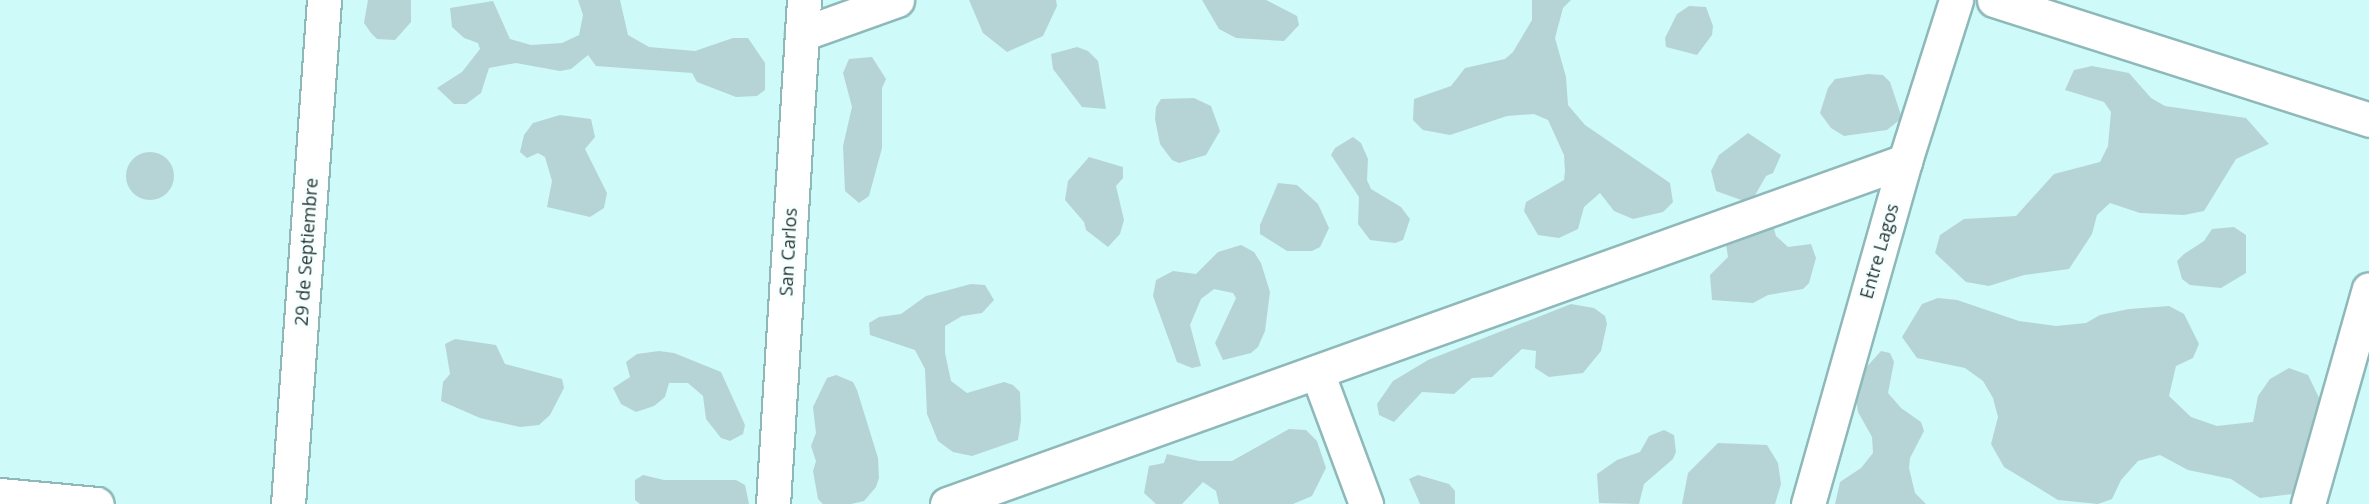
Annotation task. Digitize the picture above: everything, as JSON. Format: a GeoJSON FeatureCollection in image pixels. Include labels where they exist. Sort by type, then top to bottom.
{"type":"FeatureCollection","features":[{"type":"Feature","properties":{"kind":"street","name":"29 de Septiembre"},"geometry":{"type":"LineString","coordinates":[[288,504],[324,0]]}},
{"type":"Feature","properties":{"kind":"street","name":"San Carlos"},"geometry":{"type":"LineString","coordinates":[[773,504],[804,0]]}},
{"type":"Feature","properties":{"kind":"street"},"geometry":{"type":"LineString","coordinates":[[801,34],[897,0]]}},
{"type":"Feature","properties":{"kind":"street","name":"Entre Lagos"},"geometry":{"type":"LineString","coordinates":[[1808,504],[1905,161],[1956,0]]}},
{"type":"Feature","properties":{"kind":"street"},"geometry":{"type":"LineString","coordinates":[[1994,0],[2369,120]]}},
{"type":"Feature","properties":{"kind":"street"},"geometry":{"type":"LineString","coordinates":[[947,504],[1905,161]]}},
{"type":"Feature","properties":{"kind":"street"},"geometry":{"type":"LineString","coordinates":[[2308,504],[2369,289]]}},
{"type":"Feature","properties":{"kind":"street"},"geometry":{"type":"LineString","coordinates":[[1317,372],[1366,504]]}},
{"type":"Feature","properties":{"kind":"street"},"geometry":{"type":"LineString","coordinates":[[0,495],[97,504]]}},
{"type":"Feature","properties":{"kind":"shaded area"},"geometry":{"type":"Polygon","coordinates":[[[368,0],[411,0],[411,22],[395,40],[377,39],[364,23],[368,0]]]}},
{"type":"Feature","properties":{"kind":"shaded area"},"geometry":{"type":"Polygon","coordinates":[[[578,0],[620,0],[628,35],[649,47],[695,51],[733,38],[748,38],[765,63],[765,90],[757,96],[736,97],[697,82],[692,73],[596,66],[588,55],[571,69],[560,71],[516,63],[489,68],[481,93],[466,104],[454,104],[437,88],[462,72],[480,49],[478,43],[464,38],[452,27],[450,8],[493,1],[510,39],[531,45],[562,43],[579,35],[583,15],[578,0]]]}},
{"type":"Feature","properties":{"kind":"shaded area"},"geometry":{"type":"Polygon","coordinates":[[[969,0],[1056,0],[1057,6],[1043,36],[1007,52],[983,33],[969,0]]]}},
{"type":"Feature","properties":{"kind":"shaded area"},"geometry":{"type":"Polygon","coordinates":[[[1202,0],[1266,0],[1297,16],[1299,25],[1284,41],[1236,38],[1219,29],[1202,0]]]}},
{"type":"Feature","properties":{"kind":"shaded area"},"geometry":{"type":"Polygon","coordinates":[[[1532,0],[1571,0],[1563,8],[1555,38],[1566,77],[1568,105],[1585,125],[1670,183],[1673,202],[1663,212],[1633,219],[1614,211],[1600,193],[1584,207],[1578,229],[1559,238],[1538,235],[1524,211],[1526,202],[1564,180],[1565,171],[1564,155],[1548,120],[1534,114],[1507,116],[1450,135],[1423,130],[1413,120],[1414,99],[1451,86],[1465,68],[1505,59],[1513,52],[1532,20],[1532,0]]]}},
{"type":"Feature","properties":{"kind":"shaded area"},"geometry":{"type":"Polygon","coordinates":[[[1689,6],[1706,7],[1713,26],[1712,35],[1697,55],[1666,47],[1665,38],[1677,14],[1689,6]]]}},
{"type":"Feature","properties":{"kind":"shaded area"},"geometry":{"type":"Polygon","coordinates":[[[1077,47],[1088,51],[1098,61],[1106,109],[1082,107],[1053,69],[1051,54],[1077,47]]]}},
{"type":"Feature","properties":{"kind":"shaded area"},"geometry":{"type":"Polygon","coordinates":[[[872,57],[886,79],[882,88],[882,148],[869,196],[859,203],[845,191],[843,146],[852,107],[843,73],[849,59],[872,57]]]}},
{"type":"Feature","properties":{"kind":"shaded area"},"geometry":{"type":"Polygon","coordinates":[[[2092,66],[2129,73],[2151,98],[2165,106],[2246,118],[2269,144],[2236,159],[2204,211],[2184,215],[2140,213],[2110,203],[2097,215],[2092,234],[2069,269],[2024,275],[1989,286],[1966,282],[1935,253],[1940,235],[1964,219],[2016,216],[2054,174],[2100,162],[2108,146],[2111,112],[2104,102],[2065,90],[2074,70],[2092,66]]]}},
{"type":"Feature","properties":{"kind":"shaded area"},"geometry":{"type":"Polygon","coordinates":[[[1868,74],[1883,75],[1890,82],[1902,118],[1887,130],[1844,136],[1831,128],[1820,113],[1828,88],[1835,79],[1868,74]]]}},
{"type":"Feature","properties":{"kind":"shaded area"},"geometry":{"type":"Polygon","coordinates":[[[1194,98],[1211,106],[1220,131],[1206,155],[1179,163],[1172,160],[1160,144],[1155,119],[1156,107],[1161,99],[1194,98]]]}},
{"type":"Feature","properties":{"kind":"shaded area"},"geometry":{"type":"Polygon","coordinates":[[[560,115],[591,119],[595,137],[585,149],[607,193],[604,208],[590,217],[547,207],[552,181],[545,157],[538,153],[527,158],[520,152],[524,135],[533,123],[560,115]]]}},
{"type":"Feature","properties":{"kind":"shaded area"},"geometry":{"type":"Polygon","coordinates":[[[1748,133],[1781,155],[1773,173],[1766,176],[1754,197],[1744,201],[1716,191],[1711,171],[1719,155],[1748,133]]]}},
{"type":"Feature","properties":{"kind":"shaded area"},"geometry":{"type":"Polygon","coordinates":[[[1353,137],[1361,143],[1368,159],[1367,180],[1371,189],[1401,207],[1410,219],[1403,240],[1395,243],[1370,240],[1358,224],[1359,197],[1331,155],[1335,148],[1353,137]]]}},
{"type":"Feature","properties":{"kind":"shaded area"},"geometry":{"type":"Polygon","coordinates":[[[145,152],[155,152],[167,159],[174,171],[174,181],[167,193],[155,200],[145,200],[130,189],[126,181],[126,171],[137,156],[145,152]]]}},
{"type":"Feature","properties":{"kind":"shaded area"},"geometry":{"type":"Polygon","coordinates":[[[1089,157],[1123,167],[1123,178],[1116,186],[1124,220],[1120,234],[1108,247],[1086,230],[1084,222],[1065,200],[1068,181],[1089,157]]]}},
{"type":"Feature","properties":{"kind":"shaded area"},"geometry":{"type":"Polygon","coordinates":[[[1278,183],[1297,185],[1318,204],[1329,228],[1320,247],[1312,251],[1287,251],[1260,234],[1260,225],[1278,183]]]}},
{"type":"Feature","properties":{"kind":"shaded area"},"geometry":{"type":"Polygon","coordinates":[[[1773,225],[1776,236],[1788,247],[1811,244],[1816,258],[1809,283],[1803,289],[1768,295],[1753,303],[1712,300],[1710,275],[1728,257],[1725,238],[1773,225]]]}},
{"type":"Feature","properties":{"kind":"shaded area"},"geometry":{"type":"Polygon","coordinates":[[[2234,227],[2246,235],[2246,273],[2221,288],[2190,285],[2182,279],[2177,261],[2184,254],[2204,241],[2212,229],[2234,227]]]}},
{"type":"Feature","properties":{"kind":"shaded area"},"geometry":{"type":"Polygon","coordinates":[[[1241,245],[1254,252],[1261,263],[1270,292],[1265,331],[1258,347],[1251,353],[1223,360],[1215,343],[1236,298],[1233,293],[1214,289],[1201,299],[1190,325],[1201,366],[1192,368],[1177,362],[1153,296],[1156,280],[1173,271],[1196,274],[1218,252],[1241,245]]]}},
{"type":"Feature","properties":{"kind":"shaded area"},"geometry":{"type":"Polygon","coordinates":[[[971,284],[985,285],[994,300],[982,313],[962,316],[945,326],[945,353],[951,381],[967,393],[1004,382],[1013,385],[1020,392],[1021,420],[1018,440],[972,456],[953,452],[938,441],[927,414],[925,369],[915,350],[870,335],[869,323],[879,317],[901,314],[926,296],[971,284]]]}},
{"type":"Feature","properties":{"kind":"shaded area"},"geometry":{"type":"Polygon","coordinates":[[[1938,298],[1957,300],[2019,321],[2056,326],[2086,323],[2100,315],[2129,309],[2169,306],[2184,314],[2199,344],[2193,358],[2176,366],[2169,396],[2191,417],[2217,426],[2253,422],[2258,396],[2270,379],[2289,368],[2308,375],[2323,406],[2308,484],[2293,494],[2260,498],[2231,479],[2188,470],[2160,455],[2138,461],[2121,480],[2112,499],[2098,504],[2058,500],[2004,467],[1991,444],[1998,417],[1993,398],[1983,381],[1965,368],[1917,358],[1902,337],[1922,304],[1938,298]]]}},
{"type":"Feature","properties":{"kind":"shaded area"},"geometry":{"type":"Polygon","coordinates":[[[1571,304],[1594,308],[1605,316],[1607,324],[1601,351],[1583,373],[1549,377],[1535,368],[1536,351],[1522,349],[1492,377],[1472,378],[1454,394],[1422,392],[1394,422],[1379,415],[1377,404],[1393,381],[1428,360],[1571,304]]]}},
{"type":"Feature","properties":{"kind":"shaded area"},"geometry":{"type":"Polygon","coordinates":[[[455,339],[496,345],[505,364],[562,379],[564,388],[550,415],[539,425],[520,427],[480,418],[441,401],[443,382],[450,374],[445,344],[455,339]]]}},
{"type":"Feature","properties":{"kind":"shaded area"},"geometry":{"type":"Polygon","coordinates":[[[659,351],[674,353],[721,372],[745,425],[743,434],[730,441],[721,438],[706,419],[703,396],[688,383],[669,383],[665,397],[654,406],[636,412],[621,404],[613,388],[630,377],[626,362],[637,354],[659,351]]]}},
{"type":"Feature","properties":{"kind":"shaded area"},"geometry":{"type":"Polygon","coordinates":[[[1881,351],[1890,353],[1894,362],[1888,393],[1901,408],[1921,422],[1924,431],[1910,458],[1909,468],[1915,493],[1926,504],[1835,504],[1840,482],[1861,468],[1873,453],[1872,437],[1858,412],[1855,392],[1862,372],[1881,351]]]}},
{"type":"Feature","properties":{"kind":"shaded area"},"geometry":{"type":"Polygon","coordinates":[[[836,375],[853,382],[878,458],[879,478],[876,487],[864,501],[851,504],[823,504],[818,499],[813,471],[816,461],[811,446],[816,433],[813,407],[827,378],[836,375]]]}},
{"type":"Feature","properties":{"kind":"shaded area"},"geometry":{"type":"Polygon","coordinates":[[[1289,429],[1306,430],[1317,441],[1326,468],[1312,496],[1293,504],[1219,504],[1216,491],[1203,482],[1182,504],[1156,504],[1144,493],[1149,466],[1164,463],[1167,454],[1199,461],[1232,461],[1289,429]]]}},
{"type":"Feature","properties":{"kind":"shaded area"},"geometry":{"type":"Polygon","coordinates":[[[1664,430],[1674,435],[1676,452],[1673,459],[1644,484],[1639,504],[1599,503],[1597,474],[1617,460],[1640,452],[1649,436],[1664,430]]]}},
{"type":"Feature","properties":{"kind":"shaded area"},"geometry":{"type":"Polygon","coordinates":[[[1718,443],[1767,445],[1778,463],[1781,484],[1775,504],[1682,504],[1688,473],[1718,443]]]}},
{"type":"Feature","properties":{"kind":"shaded area"},"geometry":{"type":"Polygon","coordinates":[[[643,475],[664,480],[736,480],[745,485],[749,504],[640,504],[635,500],[635,480],[643,475]]]}},
{"type":"Feature","properties":{"kind":"shaded area"},"geometry":{"type":"Polygon","coordinates":[[[1418,475],[1449,484],[1455,491],[1455,504],[1420,504],[1409,479],[1418,475]]]}}]}
